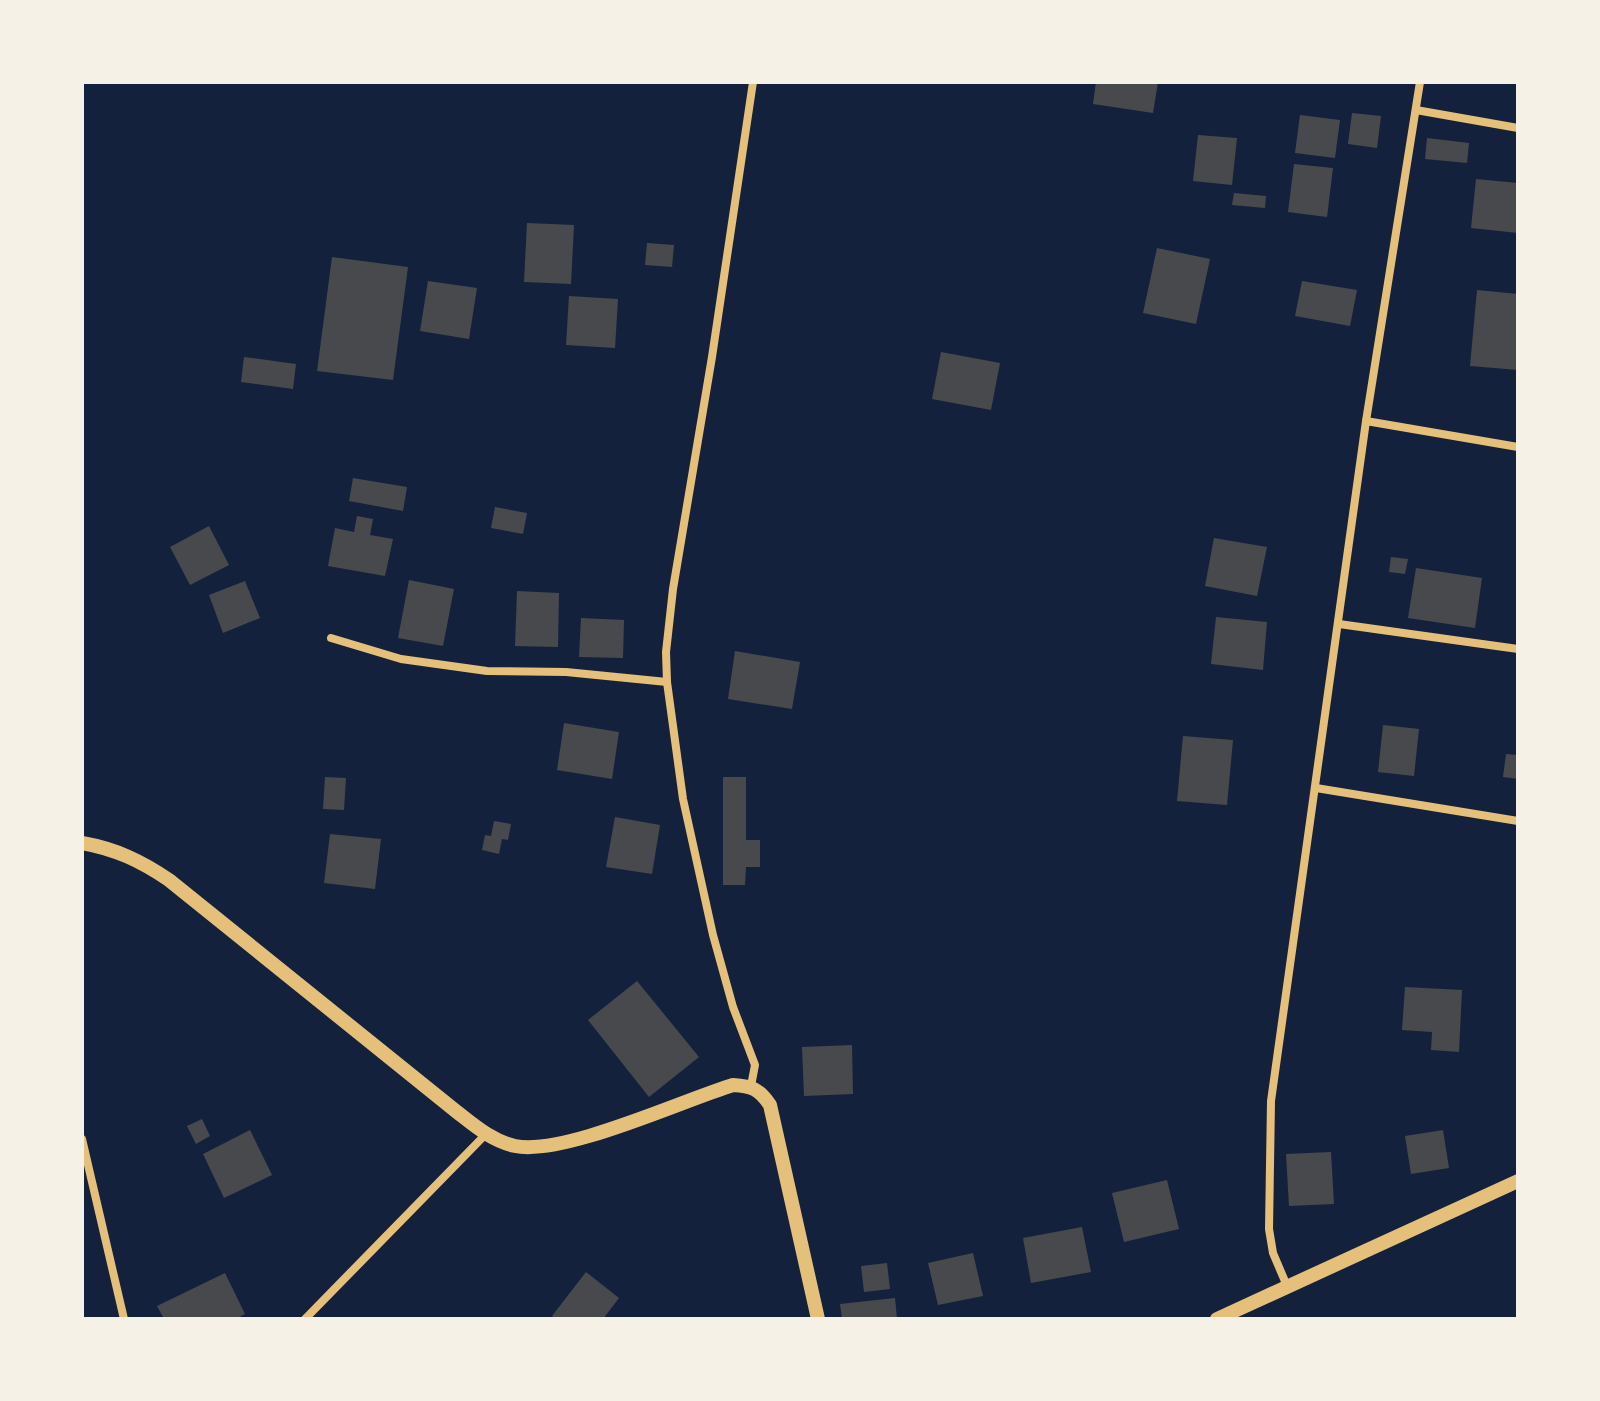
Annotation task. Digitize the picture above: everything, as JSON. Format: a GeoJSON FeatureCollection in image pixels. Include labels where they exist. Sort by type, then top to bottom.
{"type":"FeatureCollection","features":[{"type":"Feature","properties":{"kind":"street"},"geometry":{"type":"LineString","coordinates":[[751,1086],[755,1065],[725,978],[689,828],[667,682],[666,652],[673,589],[753,82]]}},
{"type":"Feature","properties":{"kind":"street"},"geometry":{"type":"LineString","coordinates":[[1287,1286],[1273,1253],[1269,1229],[1271,1101],[1366,421],[1420,82]]}},
{"type":"Feature","properties":{"kind":"street"},"geometry":{"type":"LineString","coordinates":[[1416,110],[1518,128]]}},
{"type":"Feature","properties":{"kind":"street"},"geometry":{"type":"LineString","coordinates":[[1366,421],[1518,447]]}},
{"type":"Feature","properties":{"kind":"street"},"geometry":{"type":"LineString","coordinates":[[1339,624],[1518,649]]}},
{"type":"Feature","properties":{"kind":"street"},"geometry":{"type":"LineString","coordinates":[[331,638],[401,659],[487,671],[566,672],[667,682]]}},
{"type":"Feature","properties":{"kind":"street"},"geometry":{"type":"LineString","coordinates":[[1316,788],[1518,821]]}},
{"type":"Feature","properties":{"kind":"street"},"geometry":{"type":"LineString","coordinates":[[82,843],[126,854],[169,880],[486,1134],[518,1147],[551,1145],[588,1136],[733,1085],[751,1086],[770,1105],[818,1319]]}},
{"type":"Feature","properties":{"kind":"street"},"geometry":{"type":"LineString","coordinates":[[305,1319],[486,1134]]}},
{"type":"Feature","properties":{"kind":"street"},"geometry":{"type":"LineString","coordinates":[[82,1139],[124,1319]]}},
{"type":"Feature","properties":{"kind":"street"},"geometry":{"type":"LineString","coordinates":[[1217,1319],[1518,1181]]}},
{"type":"Feature","properties":{"kind":"building"},"geometry":{"type":"Polygon","coordinates":[[[1096,82],[1158,82],[1153,113],[1093,104],[1096,82]]]}},
{"type":"Feature","properties":{"kind":"building"},"geometry":{"type":"Polygon","coordinates":[[[1352,113],[1381,116],[1377,148],[1348,144],[1352,113]]]}},
{"type":"Feature","properties":{"kind":"building"},"geometry":{"type":"Polygon","coordinates":[[[1300,115],[1340,120],[1335,158],[1295,153],[1300,115]]]}},
{"type":"Feature","properties":{"kind":"building"},"geometry":{"type":"Polygon","coordinates":[[[1198,135],[1237,138],[1232,185],[1193,181],[1198,135]]]}},
{"type":"Feature","properties":{"kind":"building"},"geometry":{"type":"Polygon","coordinates":[[[1427,138],[1469,143],[1467,163],[1425,159],[1427,138]]]}},
{"type":"Feature","properties":{"kind":"building"},"geometry":{"type":"Polygon","coordinates":[[[1294,164],[1333,168],[1327,217],[1288,212],[1294,164]]]}},
{"type":"Feature","properties":{"kind":"building"},"geometry":{"type":"Polygon","coordinates":[[[1476,179],[1518,183],[1518,233],[1471,228],[1476,179]]]}},
{"type":"Feature","properties":{"kind":"building"},"geometry":{"type":"Polygon","coordinates":[[[1234,193],[1266,196],[1265,208],[1232,205],[1234,193]]]}},
{"type":"Feature","properties":{"kind":"building"},"geometry":{"type":"Polygon","coordinates":[[[527,223],[574,225],[571,284],[524,282],[527,223]]]}},
{"type":"Feature","properties":{"kind":"building"},"geometry":{"type":"Polygon","coordinates":[[[647,243],[674,245],[672,267],[645,265],[647,243]]]}},
{"type":"Feature","properties":{"kind":"building"},"geometry":{"type":"Polygon","coordinates":[[[1157,248],[1210,259],[1196,324],[1143,313],[1157,248]]]}},
{"type":"Feature","properties":{"kind":"building"},"geometry":{"type":"Polygon","coordinates":[[[332,257],[408,267],[393,380],[317,371],[332,257]]]}},
{"type":"Feature","properties":{"kind":"building"},"geometry":{"type":"Polygon","coordinates":[[[428,281],[477,288],[469,339],[420,331],[428,281]]]}},
{"type":"Feature","properties":{"kind":"building"},"geometry":{"type":"Polygon","coordinates":[[[1302,281],[1357,290],[1350,326],[1295,316],[1302,281]]]}},
{"type":"Feature","properties":{"kind":"building"},"geometry":{"type":"Polygon","coordinates":[[[1477,290],[1518,294],[1518,370],[1470,366],[1477,290]]]}},
{"type":"Feature","properties":{"kind":"building"},"geometry":{"type":"Polygon","coordinates":[[[569,296],[618,299],[615,348],[566,345],[569,296]]]}},
{"type":"Feature","properties":{"kind":"building"},"geometry":{"type":"Polygon","coordinates":[[[941,352],[1000,363],[991,410],[932,399],[941,352]]]}},
{"type":"Feature","properties":{"kind":"building"},"geometry":{"type":"Polygon","coordinates":[[[244,357],[296,364],[293,389],[241,382],[244,357]]]}},
{"type":"Feature","properties":{"kind":"building"},"geometry":{"type":"Polygon","coordinates":[[[353,478],[407,487],[403,511],[349,501],[353,478]]]}},
{"type":"Feature","properties":{"kind":"building"},"geometry":{"type":"Polygon","coordinates":[[[495,507],[527,513],[523,534],[491,528],[495,507]]]}},
{"type":"Feature","properties":{"kind":"building"},"geometry":{"type":"Polygon","coordinates":[[[357,516],[373,519],[370,535],[393,539],[385,576],[328,566],[335,528],[354,532],[357,516]]]}},
{"type":"Feature","properties":{"kind":"building"},"geometry":{"type":"Polygon","coordinates":[[[209,526],[229,565],[190,585],[170,547],[209,526]]]}},
{"type":"Feature","properties":{"kind":"building"},"geometry":{"type":"Polygon","coordinates":[[[1214,538],[1267,547],[1257,596],[1205,586],[1214,538]]]}},
{"type":"Feature","properties":{"kind":"building"},"geometry":{"type":"Polygon","coordinates":[[[1391,557],[1408,559],[1405,574],[1389,572],[1391,557]]]}},
{"type":"Feature","properties":{"kind":"building"},"geometry":{"type":"Polygon","coordinates":[[[1416,568],[1482,578],[1475,628],[1408,618],[1416,568]]]}},
{"type":"Feature","properties":{"kind":"building"},"geometry":{"type":"Polygon","coordinates":[[[409,580],[454,589],[443,646],[398,638],[409,580]]]}},
{"type":"Feature","properties":{"kind":"building"},"geometry":{"type":"Polygon","coordinates":[[[245,581],[260,618],[223,633],[209,595],[245,581]]]}},
{"type":"Feature","properties":{"kind":"building"},"geometry":{"type":"Polygon","coordinates":[[[517,591],[559,593],[558,647],[515,646],[517,591]]]}},
{"type":"Feature","properties":{"kind":"building"},"geometry":{"type":"Polygon","coordinates":[[[1216,617],[1267,622],[1263,670],[1211,664],[1216,617]]]}},
{"type":"Feature","properties":{"kind":"building"},"geometry":{"type":"Polygon","coordinates":[[[581,618],[624,620],[623,658],[579,657],[581,618]]]}},
{"type":"Feature","properties":{"kind":"building"},"geometry":{"type":"Polygon","coordinates":[[[735,651],[800,662],[792,709],[728,699],[735,651]]]}},
{"type":"Feature","properties":{"kind":"building"},"geometry":{"type":"Polygon","coordinates":[[[564,723],[619,732],[612,779],[557,770],[564,723]]]}},
{"type":"Feature","properties":{"kind":"building"},"geometry":{"type":"Polygon","coordinates":[[[1383,725],[1419,729],[1414,776],[1378,772],[1383,725]]]}},
{"type":"Feature","properties":{"kind":"building"},"geometry":{"type":"Polygon","coordinates":[[[1183,736],[1233,740],[1227,805],[1177,801],[1183,736]]]}},
{"type":"Feature","properties":{"kind":"building"},"geometry":{"type":"Polygon","coordinates":[[[1506,754],[1518,755],[1518,779],[1503,777],[1506,754]]]}},
{"type":"Feature","properties":{"kind":"building"},"geometry":{"type":"Polygon","coordinates":[[[325,777],[346,778],[344,810],[323,809],[325,777]]]}},
{"type":"Feature","properties":{"kind":"building"},"geometry":{"type":"Polygon","coordinates":[[[723,777],[746,777],[746,840],[760,840],[760,867],[746,867],[745,885],[723,885],[723,777]]]}},
{"type":"Feature","properties":{"kind":"building"},"geometry":{"type":"Polygon","coordinates":[[[615,817],[660,825],[652,874],[606,867],[615,817]]]}},
{"type":"Feature","properties":{"kind":"building"},"geometry":{"type":"Polygon","coordinates":[[[494,821],[511,824],[508,840],[502,839],[499,854],[482,850],[485,835],[491,836],[494,821]]]}},
{"type":"Feature","properties":{"kind":"building"},"geometry":{"type":"Polygon","coordinates":[[[330,834],[381,839],[375,889],[324,883],[330,834]]]}},
{"type":"Feature","properties":{"kind":"building"},"geometry":{"type":"Polygon","coordinates":[[[637,981],[699,1057],[649,1097],[588,1020],[637,981]]]}},
{"type":"Feature","properties":{"kind":"building"},"geometry":{"type":"Polygon","coordinates":[[[1405,987],[1462,990],[1459,1052],[1431,1050],[1432,1032],[1402,1030],[1405,987]]]}},
{"type":"Feature","properties":{"kind":"building"},"geometry":{"type":"Polygon","coordinates":[[[852,1045],[853,1094],[804,1096],[802,1047],[852,1045]]]}},
{"type":"Feature","properties":{"kind":"building"},"geometry":{"type":"Polygon","coordinates":[[[202,1119],[210,1136],[196,1144],[187,1126],[202,1119]]]}},
{"type":"Feature","properties":{"kind":"building"},"geometry":{"type":"Polygon","coordinates":[[[250,1130],[272,1175],[224,1198],[203,1154],[250,1130]]]}},
{"type":"Feature","properties":{"kind":"building"},"geometry":{"type":"Polygon","coordinates":[[[1443,1130],[1449,1168],[1411,1174],[1405,1136],[1443,1130]]]}},
{"type":"Feature","properties":{"kind":"building"},"geometry":{"type":"Polygon","coordinates":[[[1331,1152],[1334,1204],[1289,1206],[1286,1154],[1331,1152]]]}},
{"type":"Feature","properties":{"kind":"building"},"geometry":{"type":"Polygon","coordinates":[[[1167,1180],[1179,1229],[1124,1242],[1112,1193],[1167,1180]]]}},
{"type":"Feature","properties":{"kind":"building"},"geometry":{"type":"Polygon","coordinates":[[[1082,1227],[1091,1272],[1031,1283],[1023,1238],[1082,1227]]]}},
{"type":"Feature","properties":{"kind":"building"},"geometry":{"type":"Polygon","coordinates":[[[973,1253],[983,1296],[938,1305],[928,1263],[973,1253]]]}},
{"type":"Feature","properties":{"kind":"building"},"geometry":{"type":"Polygon","coordinates":[[[887,1263],[890,1289],[864,1292],[861,1266],[887,1263]]]}},
{"type":"Feature","properties":{"kind":"building"},"geometry":{"type":"Polygon","coordinates":[[[586,1272],[619,1298],[603,1319],[556,1319],[552,1316],[586,1272]]]}},
{"type":"Feature","properties":{"kind":"building"},"geometry":{"type":"Polygon","coordinates":[[[225,1273],[245,1314],[236,1319],[164,1319],[157,1306],[225,1273]]]}},
{"type":"Feature","properties":{"kind":"building"},"geometry":{"type":"Polygon","coordinates":[[[895,1298],[897,1319],[842,1319],[840,1304],[895,1298]]]}}]}
